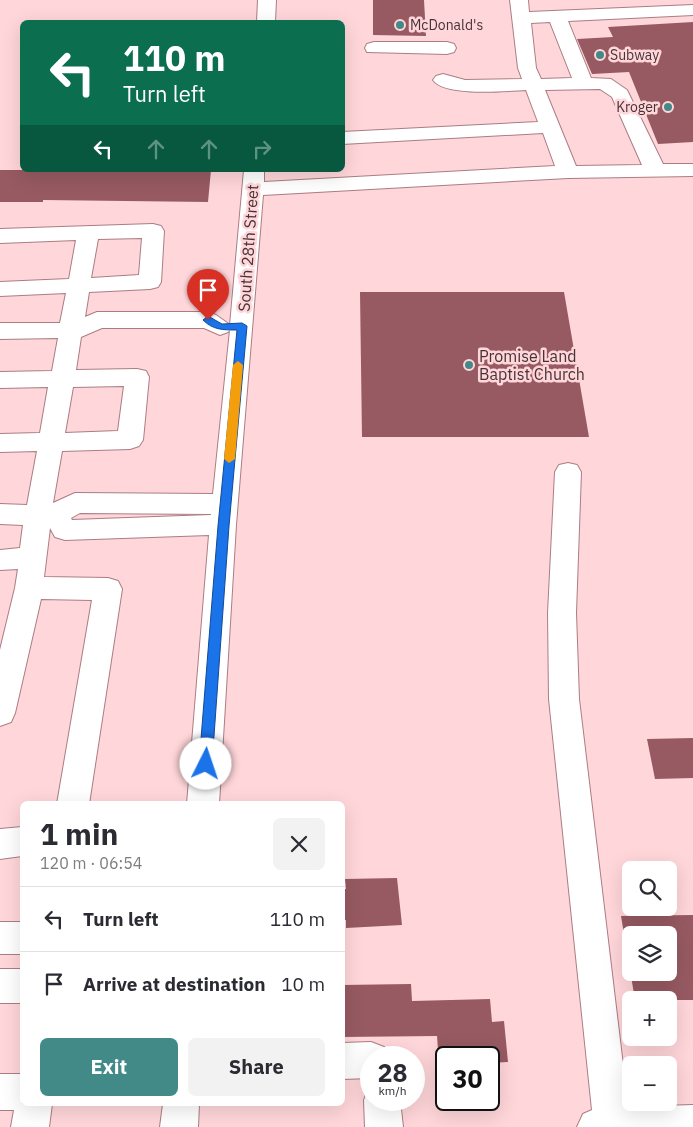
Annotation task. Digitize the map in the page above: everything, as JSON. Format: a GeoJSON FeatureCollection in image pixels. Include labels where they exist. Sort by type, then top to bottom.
{"type":"FeatureCollection","features":[{"type":"Feature","properties":{"kind":"street"},"geometry":{"type":"LineString","coordinates":[[266,20],[267,0]]}},
{"type":"Feature","properties":{"kind":"street"},"geometry":{"type":"LineString","coordinates":[[568,172],[526,68],[520,9],[557,17],[693,10]]}},
{"type":"Feature","properties":{"kind":"street"},"geometry":{"type":"LineString","coordinates":[[557,17],[584,84]]}},
{"type":"Feature","properties":{"kind":"street"},"geometry":{"type":"LineString","coordinates":[[374,48],[447,48]]}},
{"type":"Feature","properties":{"kind":"street"},"geometry":{"type":"LineString","coordinates":[[443,80],[464,86],[604,83],[620,94],[655,170]]}},
{"type":"Feature","properties":{"kind":"street"},"geometry":{"type":"LineString","coordinates":[[345,138],[550,127]]}},
{"type":"Feature","properties":{"kind":"street"},"geometry":{"type":"LineString","coordinates":[[253,180],[693,170]]}},
{"type":"Feature","properties":{"kind":"street","name":"South 28th Street"},"geometry":{"type":"LineString","coordinates":[[203,801],[224,515],[231,327],[253,180]]}},
{"type":"Feature","properties":{"kind":"street"},"geometry":{"type":"LineString","coordinates":[[0,236],[152,231],[150,282],[0,288]]}},
{"type":"Feature","properties":{"kind":"street"},"geometry":{"type":"LineString","coordinates":[[1,700],[9,636],[29,588],[33,557],[47,515],[52,442],[63,378],[76,330],[79,285],[88,233]]}},
{"type":"Feature","properties":{"kind":"street"},"geometry":{"type":"LineString","coordinates":[[0,331],[76,330],[90,338],[203,338],[231,327]]}},
{"type":"Feature","properties":{"kind":"street"},"geometry":{"type":"LineString","coordinates":[[0,380],[137,377],[130,440],[0,444]]}},
{"type":"Feature","properties":{"kind":"street"},"geometry":{"type":"LineString","coordinates":[[568,472],[562,613],[564,699],[612,1126]]}},
{"type":"Feature","properties":{"kind":"street"},"geometry":{"type":"LineString","coordinates":[[0,514],[47,515],[65,530],[224,515]]}},
{"type":"Feature","properties":{"kind":"street"},"geometry":{"type":"LineString","coordinates":[[0,560],[33,557]]}},
{"type":"Feature","properties":{"kind":"street"},"geometry":{"type":"LineString","coordinates":[[29,588],[108,589],[73,801]]}},
{"type":"Feature","properties":{"kind":"street"},"geometry":{"type":"LineString","coordinates":[[0,844],[20,842]]}},
{"type":"Feature","properties":{"kind":"street"},"geometry":{"type":"LineString","coordinates":[[0,938],[20,938]]}},
{"type":"Feature","properties":{"kind":"street"},"geometry":{"type":"LineString","coordinates":[[0,986],[20,986]]}},
{"type":"Feature","properties":{"kind":"street"},"geometry":{"type":"LineString","coordinates":[[345,1060],[360,1060]]}},
{"type":"Feature","properties":{"kind":"street"},"geometry":{"type":"LineString","coordinates":[[0,1092],[20,1092]]}},
{"type":"Feature","properties":{"kind":"street"},"geometry":{"type":"LineString","coordinates":[[30,1127],[34,1106]]}},
{"type":"Feature","properties":{"kind":"street"},"geometry":{"type":"LineString","coordinates":[[179,1127],[181,1106]]}},
{"type":"Feature","properties":{"kind":"street"},"geometry":{"type":"LineString","coordinates":[[383,1111],[384,1127]]}},
{"type":"Feature","properties":{"kind":"street"},"geometry":{"type":"LineString","coordinates":[[596,1127],[693,1124]]}},
{"type":"Feature","properties":{"kind":"building","name":"McDonald's"},"geometry":{"type":"Polygon","coordinates":[[[373,0],[424,0],[426,36],[373,35],[373,0]]]}},
{"type":"Feature","properties":{"kind":"building","name":"Kroger"},"geometry":{"type":"Polygon","coordinates":[[[693,22],[693,142],[658,144],[629,72],[592,74],[577,39],[613,37],[608,27],[693,22]]]}},
{"type":"Feature","properties":{"kind":"building"},"geometry":{"type":"Polygon","coordinates":[[[0,170],[20,170],[20,172],[211,172],[208,202],[43,200],[43,202],[0,202],[0,170]]]}},
{"type":"Feature","properties":{"kind":"building","name":"Promise Land Baptist Church"},"geometry":{"type":"Polygon","coordinates":[[[360,292],[564,292],[589,437],[362,437],[360,292]]]}},
{"type":"Feature","properties":{"kind":"building"},"geometry":{"type":"Polygon","coordinates":[[[693,738],[693,778],[655,779],[647,739],[693,738]]]}},
{"type":"Feature","properties":{"kind":"building"},"geometry":{"type":"Polygon","coordinates":[[[397,878],[402,925],[346,928],[345,879],[397,878]]]}},
{"type":"Feature","properties":{"kind":"building"},"geometry":{"type":"Polygon","coordinates":[[[693,915],[693,1000],[677,1000],[677,991],[634,991],[632,981],[677,981],[677,926],[623,926],[621,916],[693,915]]]}},
{"type":"Feature","properties":{"kind":"building"},"geometry":{"type":"Polygon","coordinates":[[[411,984],[412,1001],[490,999],[492,1022],[504,1021],[508,1062],[500,1062],[500,1046],[438,1046],[437,1036],[345,1037],[345,985],[411,984]]]}},
{"type":"Feature","properties":{"kind":"slow traffic"},"geometry":{"type":"LineString","coordinates":[[229,459],[238,365]]}},
{"type":"Feature","properties":{"kind":"place","name":"McDonald's"},"geometry":{"type":"Point","coordinates":[400,25]}},
{"type":"Feature","properties":{"kind":"place","name":"Subway"},"geometry":{"type":"Point","coordinates":[600,55]}},
{"type":"Feature","properties":{"kind":"place","name":"Kroger"},"geometry":{"type":"Point","coordinates":[668,107]}},
{"type":"Feature","properties":{"kind":"place","name":"Promise Land Baptist Church"},"geometry":{"type":"Point","coordinates":[469,365]}},
{"type":"Feature","properties":{"kind":"route"},"geometry":{"type":"LineString","coordinates":[[206,764],[223,526],[242,326],[220,327],[208,320]]}}]}
